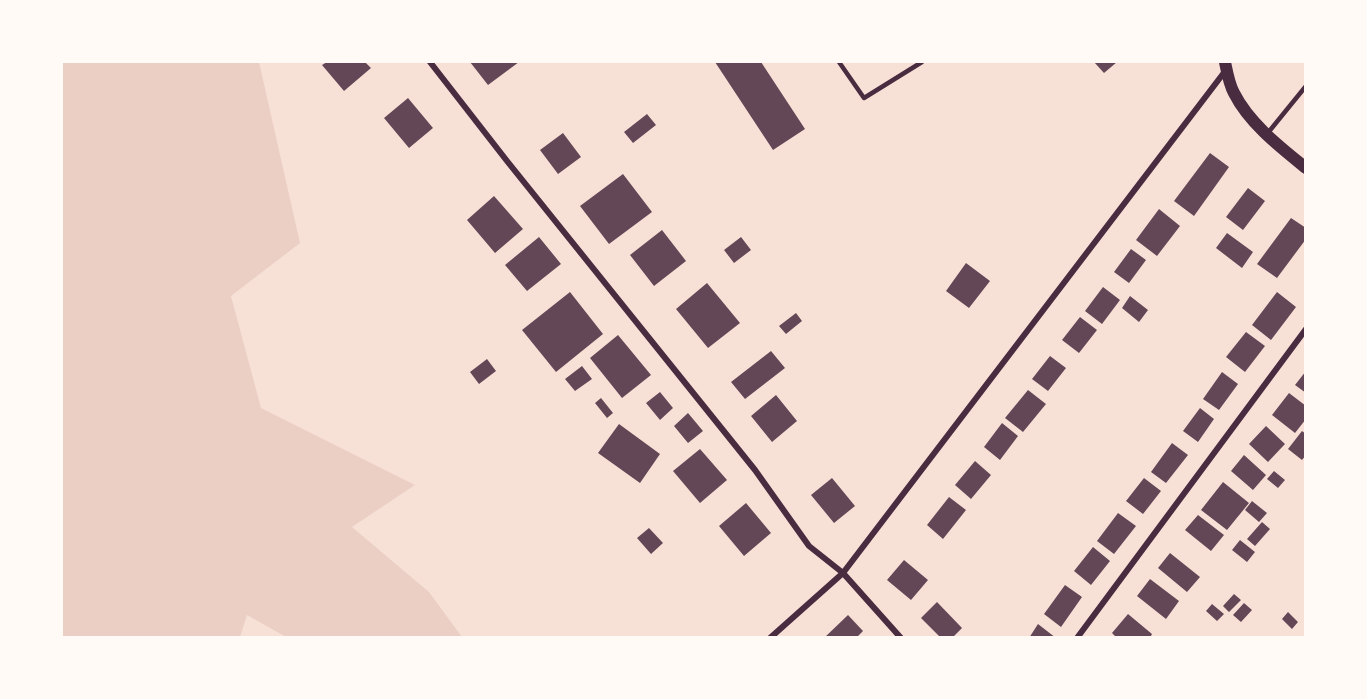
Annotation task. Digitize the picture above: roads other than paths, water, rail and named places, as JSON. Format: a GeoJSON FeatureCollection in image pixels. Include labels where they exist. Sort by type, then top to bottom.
{"type":"FeatureCollection","features":[{"type":"Feature","properties":{"kind":"main road"},"geometry":{"type":"LineString","coordinates":[[1226,66],[1233,92],[1246,112],[1305,168]]}},
{"type":"Feature","properties":{"kind":"street"},"geometry":{"type":"LineString","coordinates":[[430,62],[755,470],[809,546],[843,573],[901,638]]}},
{"type":"Feature","properties":{"kind":"street"},"geometry":{"type":"LineString","coordinates":[[770,638],[843,573],[1226,66]]}},
{"type":"Feature","properties":{"kind":"street"},"geometry":{"type":"LineString","coordinates":[[1077,638],[1305,329]]}},
{"type":"Feature","properties":{"kind":"lane"},"geometry":{"type":"LineString","coordinates":[[839,62],[864,98],[922,62]]}},
{"type":"Feature","properties":{"kind":"lane"},"geometry":{"type":"LineString","coordinates":[[1267,134],[1305,86]]}}]}
